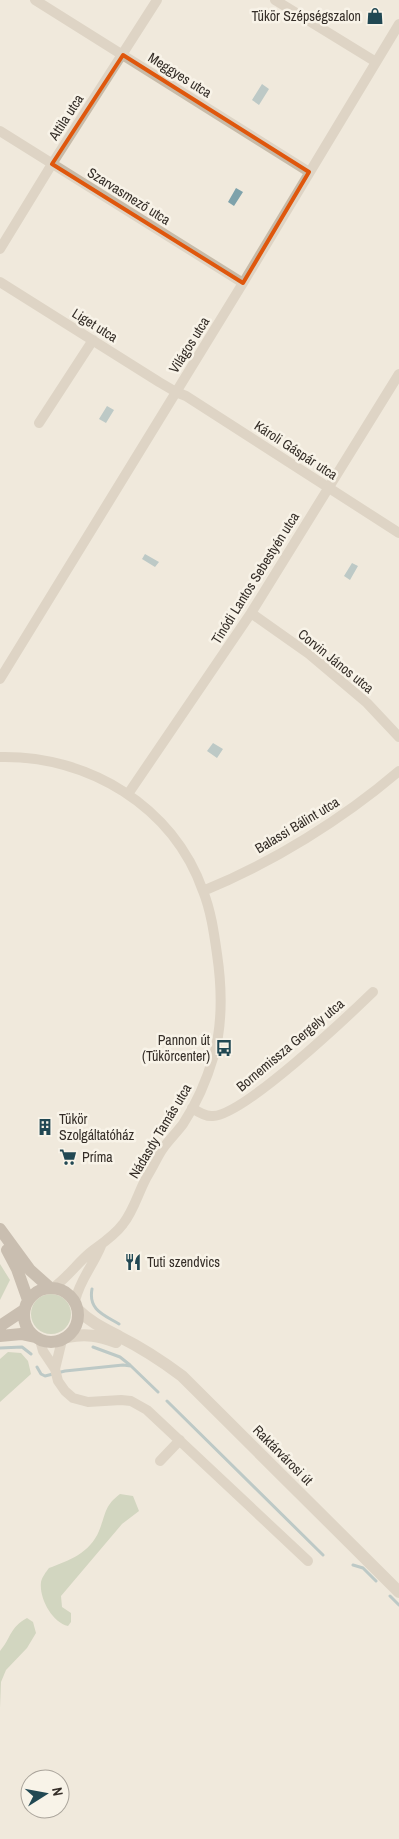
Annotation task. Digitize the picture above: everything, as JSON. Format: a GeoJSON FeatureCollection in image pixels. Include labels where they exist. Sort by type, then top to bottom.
{"type":"FeatureCollection","features":[{"type":"Feature","properties":{"kind":"main road","name":"Raktárvárosi út"},"geometry":{"type":"LineString","coordinates":[[0,1229],[30,1270],[51,1287],[66,1292],[76,1305]]}},
{"type":"Feature","properties":{"kind":"main road"},"geometry":{"type":"LineString","coordinates":[[0,1238],[17,1269],[26,1305],[26,1325],[38,1338]]}},
{"type":"Feature","properties":{"kind":"main road"},"geometry":{"type":"LineString","coordinates":[[0,1326],[26,1305],[36,1291],[51,1287]]}},
{"type":"Feature","properties":{"kind":"main road"},"geometry":{"type":"LineString","coordinates":[[65,1338],[78,1322],[76,1305]]}},
{"type":"Feature","properties":{"kind":"main road","name":"Raktárvárosi út"},"geometry":{"type":"LineString","coordinates":[[0,1336],[22,1334],[51,1342],[65,1338]]}},
{"type":"Feature","properties":{"kind":"street","name":"Meggyes utca"},"geometry":{"type":"LineString","coordinates":[[35,0],[309,172]]}},
{"type":"Feature","properties":{"kind":"street","name":"Attila utca"},"geometry":{"type":"LineString","coordinates":[[0,249],[157,0]]}},
{"type":"Feature","properties":{"kind":"street"},"geometry":{"type":"LineString","coordinates":[[275,0],[376,62]]}},
{"type":"Feature","properties":{"kind":"street","name":"Világos utca"},"geometry":{"type":"LineString","coordinates":[[0,680],[399,24]]}},
{"type":"Feature","properties":{"kind":"street","name":"Szarvasmező utca"},"geometry":{"type":"LineString","coordinates":[[0,131],[243,283]]}},
{"type":"Feature","properties":{"kind":"street","name":"Liget utca"},"geometry":{"type":"LineString","coordinates":[[0,282],[176,392]]}},
{"type":"Feature","properties":{"kind":"street"},"geometry":{"type":"LineString","coordinates":[[38,423],[94,340]]}},
{"type":"Feature","properties":{"kind":"street","name":"Tinódi Lantos Sebestyén utca"},"geometry":{"type":"LineString","coordinates":[[128,794],[251,613],[399,374]]}},
{"type":"Feature","properties":{"kind":"street","name":"Károli Gáspár utca"},"geometry":{"type":"LineString","coordinates":[[176,392],[186,396],[399,533]]}},
{"type":"Feature","properties":{"kind":"street","name":"Corvin János utca"},"geometry":{"type":"LineString","coordinates":[[251,613],[309,654],[367,703],[399,738]]}},
{"type":"Feature","properties":{"kind":"street","name":"Nádasdy Tamás utca"},"geometry":{"type":"LineString","coordinates":[[0,757],[40,759],[72,766],[101,778],[128,794],[150,811],[174,838],[192,866],[204,891],[218,963],[221,1008],[215,1052],[204,1083],[192,1108],[183,1123],[163,1148],[141,1186],[136,1201],[123,1224],[101,1246],[92,1251],[68,1276],[51,1287]]}},
{"type":"Feature","properties":{"kind":"street","name":"Balassi Bálint utca"},"geometry":{"type":"LineString","coordinates":[[204,891],[282,852],[340,816],[399,771]]}},
{"type":"Feature","properties":{"kind":"street","name":"Bornemissza Gergely utca"},"geometry":{"type":"LineString","coordinates":[[192,1108],[212,1117],[224,1114],[261,1091],[330,1033],[373,992]]}},
{"type":"Feature","properties":{"kind":"street","name":"Nádasdy Tamás utca"},"geometry":{"type":"LineString","coordinates":[[76,1305],[81,1281],[96,1258],[101,1246]]}},
{"type":"Feature","properties":{"kind":"street","name":"Raktárvárosi út"},"geometry":{"type":"LineString","coordinates":[[76,1305],[85,1317],[159,1359],[182,1376],[399,1592]]}},
{"type":"Feature","properties":{"kind":"street","name":"Raktárvárosi út"},"geometry":{"type":"LineString","coordinates":[[65,1338],[81,1334],[91,1334],[138,1348]]}},
{"type":"Feature","properties":{"kind":"street"},"geometry":{"type":"LineString","coordinates":[[38,1338],[43,1351],[55,1369],[58,1381],[72,1398],[88,1402],[109,1400],[131,1401],[148,1410],[308,1561]]}},
{"type":"Feature","properties":{"kind":"street"},"geometry":{"type":"LineString","coordinates":[[55,1369],[65,1338]]}},
{"type":"Feature","properties":{"kind":"street"},"geometry":{"type":"LineString","coordinates":[[160,1461],[180,1440]]}},
{"type":"Feature","properties":{"kind":"highlighted area"},"geometry":{"type":"Polygon","coordinates":[[[123,55],[309,172],[243,283],[52,164],[123,55]]]}},
{"type":"Feature","properties":{"kind":"green space"},"geometry":{"type":"Polygon","coordinates":[[[0,1264],[10,1280],[0,1300],[0,1264]]]}},
{"type":"Feature","properties":{"kind":"green space"},"geometry":{"type":"Polygon","coordinates":[[[55,1294],[62,1297],[68,1303],[71,1314],[70,1322],[62,1331],[55,1334],[47,1334],[40,1331],[32,1322],[31,1310],[34,1303],[43,1295],[55,1294]]]}},
{"type":"Feature","properties":{"kind":"green space"},"geometry":{"type":"Polygon","coordinates":[[[8,1352],[21,1353],[28,1361],[31,1374],[0,1402],[0,1359],[8,1352]]]}},
{"type":"Feature","properties":{"kind":"green space"},"geometry":{"type":"Polygon","coordinates":[[[120,1494],[133,1496],[139,1511],[122,1524],[61,1596],[62,1607],[71,1613],[71,1622],[68,1626],[62,1624],[52,1615],[44,1602],[41,1588],[42,1578],[49,1568],[71,1559],[90,1545],[99,1531],[108,1506],[120,1494]]]}},
{"type":"Feature","properties":{"kind":"green space"},"geometry":{"type":"Polygon","coordinates":[[[27,1618],[33,1622],[36,1633],[27,1648],[6,1670],[1,1682],[0,1708],[0,1651],[17,1625],[27,1618]]]}},
{"type":"Feature","properties":{"kind":"water"},"geometry":{"type":"Polygon","coordinates":[[[262,84],[269,89],[259,105],[252,100],[262,84]]]}},
{"type":"Feature","properties":{"kind":"water"},"geometry":{"type":"Polygon","coordinates":[[[236,188],[243,192],[234,206],[228,202],[236,188]]]}},
{"type":"Feature","properties":{"kind":"water"},"geometry":{"type":"Polygon","coordinates":[[[107,406],[114,410],[106,423],[99,419],[107,406]]]}},
{"type":"Feature","properties":{"kind":"water"},"geometry":{"type":"Polygon","coordinates":[[[145,554],[159,562],[155,567],[142,559],[145,554]]]}},
{"type":"Feature","properties":{"kind":"water"},"geometry":{"type":"Polygon","coordinates":[[[352,563],[358,566],[350,580],[344,576],[352,563]]]}},
{"type":"Feature","properties":{"kind":"water"},"geometry":{"type":"Polygon","coordinates":[[[213,743],[223,749],[217,758],[207,751],[213,743]]]}},
{"type":"Feature","properties":{"kind":"waterway"},"geometry":{"type":"LineString","coordinates":[[92,1289],[92,1302],[98,1311],[119,1324]]}},
{"type":"Feature","properties":{"kind":"waterway"},"geometry":{"type":"LineString","coordinates":[[0,1348],[22,1347],[31,1354]]}},
{"type":"Feature","properties":{"kind":"waterway"},"geometry":{"type":"LineString","coordinates":[[93,1347],[120,1357],[130,1365]]}},
{"type":"Feature","properties":{"kind":"waterway"},"geometry":{"type":"LineString","coordinates":[[37,1367],[41,1374],[45,1376],[65,1371],[123,1365],[131,1366],[158,1392]]}},
{"type":"Feature","properties":{"kind":"waterway"},"geometry":{"type":"LineString","coordinates":[[167,1401],[323,1555]]}},
{"type":"Feature","properties":{"kind":"waterway"},"geometry":{"type":"LineString","coordinates":[[353,1565],[363,1568],[376,1581]]}},
{"type":"Feature","properties":{"kind":"waterway"},"geometry":{"type":"LineString","coordinates":[[390,1596],[399,1605]]}},
{"type":"Feature","properties":{"kind":"place","name":"Tükör Szépségszalon"},"geometry":{"type":"Point","coordinates":[375,16]}},
{"type":"Feature","properties":{"kind":"place","name":"Pannon út (Tükörcenter)"},"geometry":{"type":"Point","coordinates":[224,1048]}},
{"type":"Feature","properties":{"kind":"place","name":"Tükör Szolgáltatóház"},"geometry":{"type":"Point","coordinates":[45,1127]}},
{"type":"Feature","properties":{"kind":"place","name":"Príma"},"geometry":{"type":"Point","coordinates":[68,1157]}},
{"type":"Feature","properties":{"kind":"place","name":"Tuti szendvics"},"geometry":{"type":"Point","coordinates":[133,1262]}}]}
